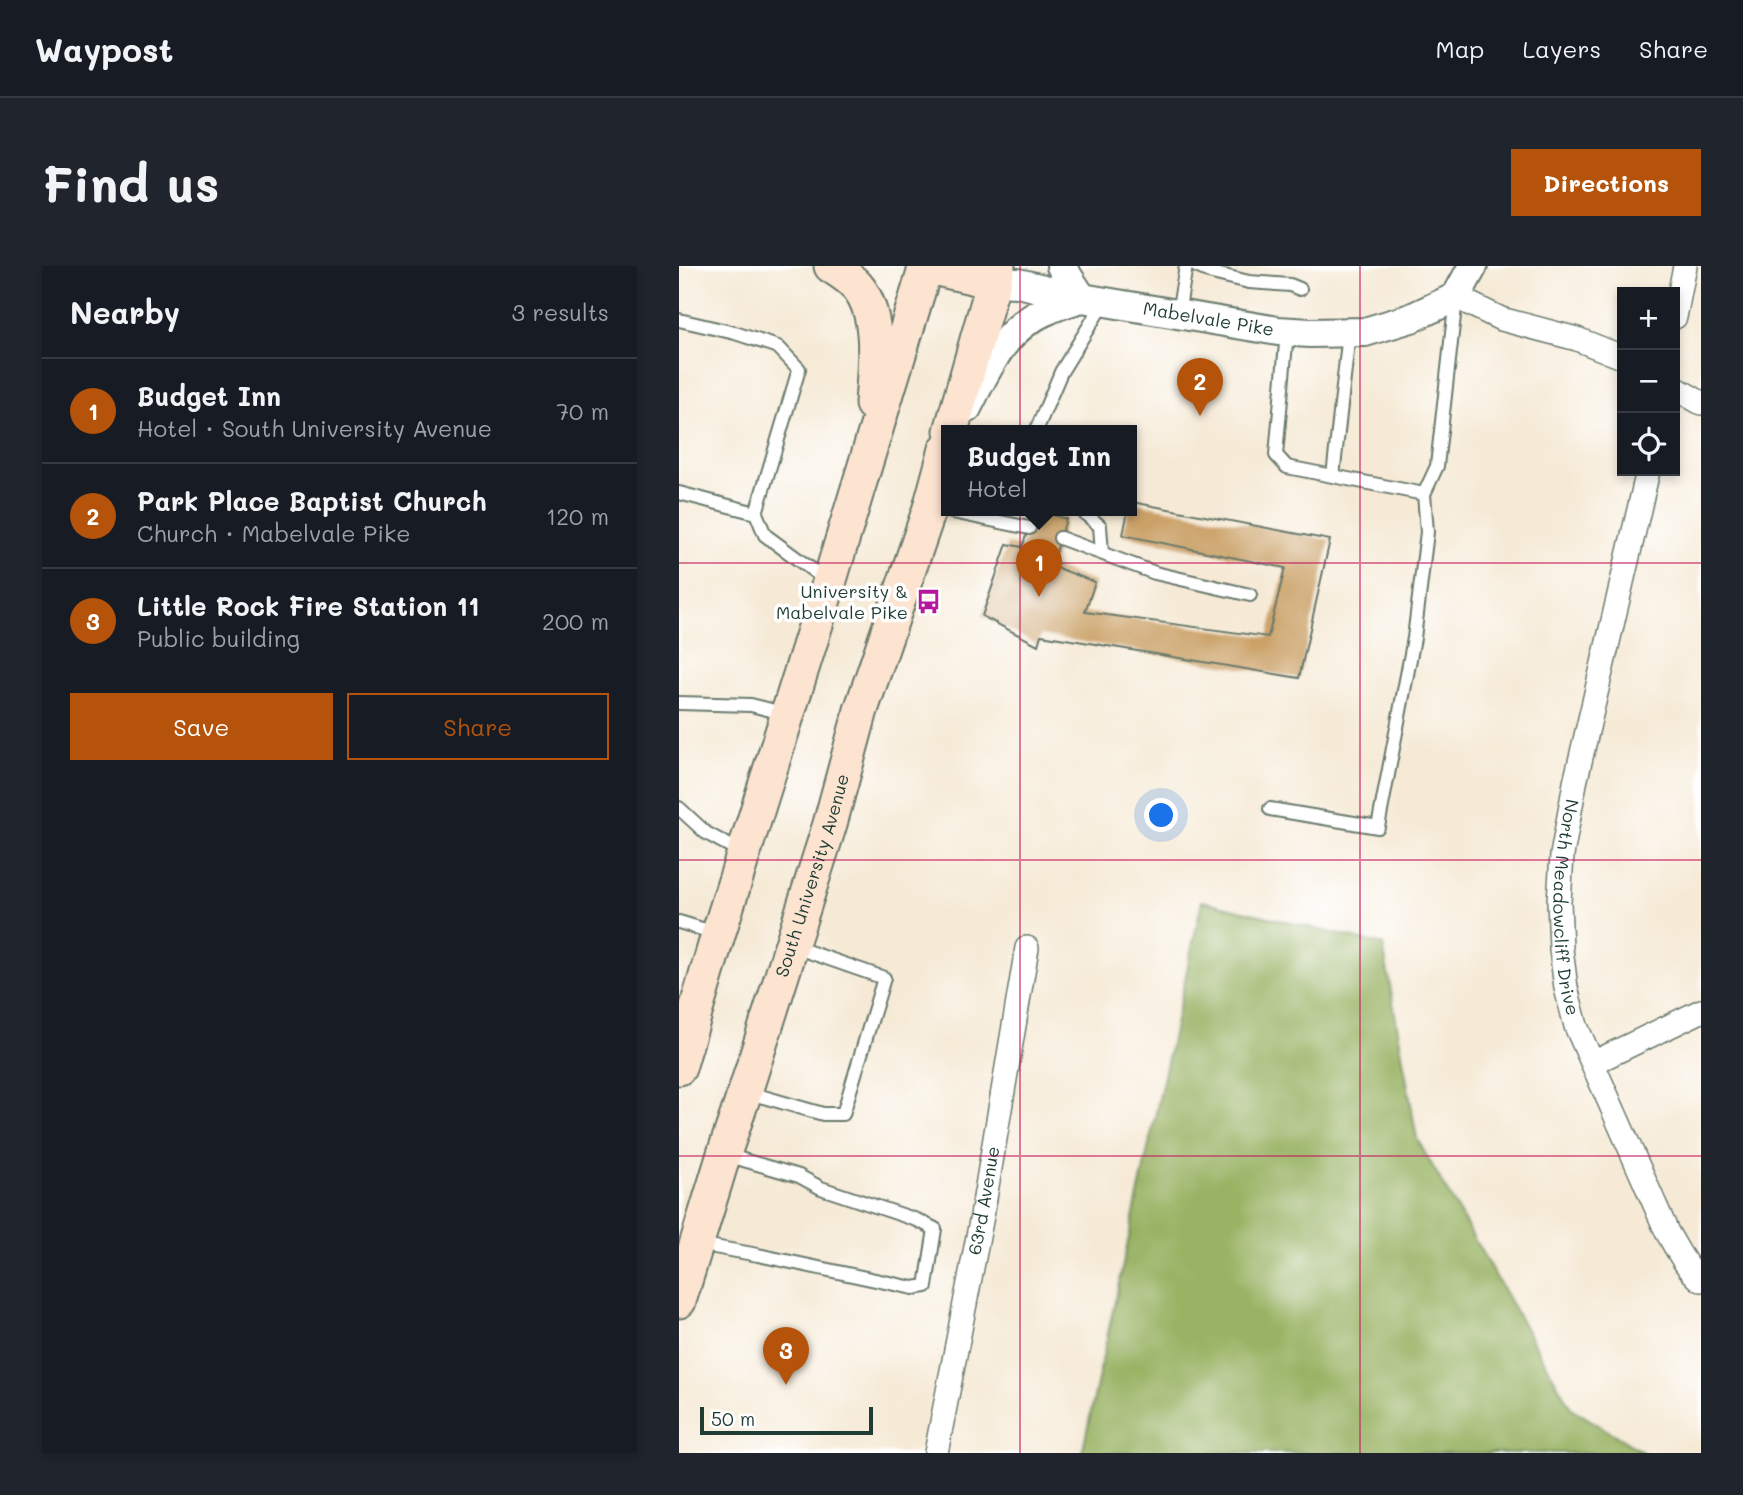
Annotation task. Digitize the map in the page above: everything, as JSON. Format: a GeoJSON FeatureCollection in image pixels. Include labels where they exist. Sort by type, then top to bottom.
{"type":"FeatureCollection","features":[{"type":"Feature","properties":{"kind":"main road"},"geometry":{"type":"LineString","coordinates":[[831,266],[858,287],[866,301],[872,322],[875,349],[870,452]]}},
{"type":"Feature","properties":{"kind":"main road"},"geometry":{"type":"LineString","coordinates":[[679,1068],[718,934],[926,266]]}},
{"type":"Feature","properties":{"kind":"main road","name":"Mabelvale Pike"},"geometry":{"type":"LineString","coordinates":[[926,266],[995,274]]}},
{"type":"Feature","properties":{"kind":"main road"},"geometry":{"type":"LineString","coordinates":[[954,425],[995,274]]}},
{"type":"Feature","properties":{"kind":"main road","name":"South University Avenue"},"geometry":{"type":"LineString","coordinates":[[679,1301],[830,824],[861,710],[941,510]]}},
{"type":"Feature","properties":{"kind":"street"},"geometry":{"type":"LineString","coordinates":[[1061,266],[1093,300]]}},
{"type":"Feature","properties":{"kind":"street"},"geometry":{"type":"LineString","coordinates":[[1472,266],[1456,298],[1501,319],[1577,339],[1617,355]]}},
{"type":"Feature","properties":{"kind":"street"},"geometry":{"type":"LineString","coordinates":[[1680,292],[1685,266]]}},
{"type":"Feature","properties":{"kind":"street","name":"Mabelvale Pike"},"geometry":{"type":"LineString","coordinates":[[995,274],[1018,283],[1093,300],[1287,331],[1365,332],[1411,318],[1456,298]]}},
{"type":"Feature","properties":{"kind":"street"},"geometry":{"type":"LineString","coordinates":[[956,425],[994,355],[1014,331],[1048,309],[1093,300]]}},
{"type":"Feature","properties":{"kind":"street"},"geometry":{"type":"LineString","coordinates":[[1680,391],[1701,403]]}},
{"type":"Feature","properties":{"kind":"street","name":"North Meadowcliff Drive"},"geometry":{"type":"LineString","coordinates":[[1647,476],[1575,783],[1562,855],[1559,902],[1561,949],[1576,1026],[1667,1232],[1684,1261],[1701,1280]]}},
{"type":"Feature","properties":{"kind":"street","name":"63rd Avenue"},"geometry":{"type":"LineString","coordinates":[[936,1453],[982,1216],[1027,948]]}},
{"type":"Feature","properties":{"kind":"street"},"geometry":{"type":"LineString","coordinates":[[1593,1063],[1701,1011]]}},
{"type":"Feature","properties":{"kind":"lane"},"geometry":{"type":"LineString","coordinates":[[1178,314],[1186,266]]}},
{"type":"Feature","properties":{"kind":"lane"},"geometry":{"type":"LineString","coordinates":[[1196,266],[1249,282],[1290,285],[1300,289]]}},
{"type":"Feature","properties":{"kind":"lane"},"geometry":{"type":"LineString","coordinates":[[1270,810],[1378,827],[1414,638],[1427,532],[1424,494],[1437,466],[1456,298]]}},
{"type":"Feature","properties":{"kind":"lane"},"geometry":{"type":"LineString","coordinates":[[1039,425],[1093,300]]}},
{"type":"Feature","properties":{"kind":"lane"},"geometry":{"type":"LineString","coordinates":[[679,320],[735,333],[778,347],[799,369],[758,518],[765,535],[829,583]]}},
{"type":"Feature","properties":{"kind":"lane"},"geometry":{"type":"LineString","coordinates":[[1287,331],[1276,455],[1287,467],[1424,494]]}},
{"type":"Feature","properties":{"kind":"lane"},"geometry":{"type":"LineString","coordinates":[[1333,476],[1349,333]]}},
{"type":"Feature","properties":{"kind":"lane"},"geometry":{"type":"LineString","coordinates":[[679,493],[758,518]]}},
{"type":"Feature","properties":{"kind":"lane"},"geometry":{"type":"LineString","coordinates":[[1003,516],[1029,528]]}},
{"type":"Feature","properties":{"kind":"lane"},"geometry":{"type":"LineString","coordinates":[[1087,516],[1100,526],[1103,552]]}},
{"type":"Feature","properties":{"kind":"lane"},"geometry":{"type":"LineString","coordinates":[[1060,538],[1155,573],[1250,595]]}},
{"type":"Feature","properties":{"kind":"lane"},"geometry":{"type":"LineString","coordinates":[[679,704],[751,705],[787,715]]}},
{"type":"Feature","properties":{"kind":"lane"},"geometry":{"type":"LineString","coordinates":[[679,808],[706,834],[744,854]]}},
{"type":"Feature","properties":{"kind":"lane"},"geometry":{"type":"LineString","coordinates":[[679,922],[718,934]]}},
{"type":"Feature","properties":{"kind":"lane"},"geometry":{"type":"LineString","coordinates":[[745,1092],[823,1114],[843,1114],[884,978],[792,946]]}},
{"type":"Feature","properties":{"kind":"lane"},"geometry":{"type":"LineString","coordinates":[[698,1244],[913,1288],[926,1286],[935,1228],[821,1188],[799,1176],[724,1154]]}},
{"type":"Feature","properties":{"kind":"green space"},"geometry":{"type":"Polygon","coordinates":[[[1202,901],[1383,945],[1417,1139],[1571,1408],[1644,1453],[1082,1453],[1202,901]]]}},
{"type":"Feature","properties":{"kind":"building"},"geometry":{"type":"Polygon","coordinates":[[[1137,503],[1330,540],[1299,678],[1041,635],[1038,645],[982,616],[1007,544],[1022,547],[1033,516],[1057,516],[1066,519],[1052,566],[1095,582],[1085,612],[1268,637],[1285,568],[1123,535],[1127,516],[1137,516],[1137,503]]]}},
{"type":"Feature","properties":{"kind":"place","name":"Park Place Baptist Church"},"geometry":{"type":"Point","coordinates":[1200,416]}},
{"type":"Feature","properties":{"kind":"place","name":"Budget Inn"},"geometry":{"type":"Point","coordinates":[1039,597]}},
{"type":"Feature","properties":{"kind":"place","name":"University & Mabelvale Pike"},"geometry":{"type":"Point","coordinates":[928,602]}},
{"type":"Feature","properties":{"kind":"place","name":"Little Rock Fire Station 11"},"geometry":{"type":"Point","coordinates":[786,1385]}}]}
